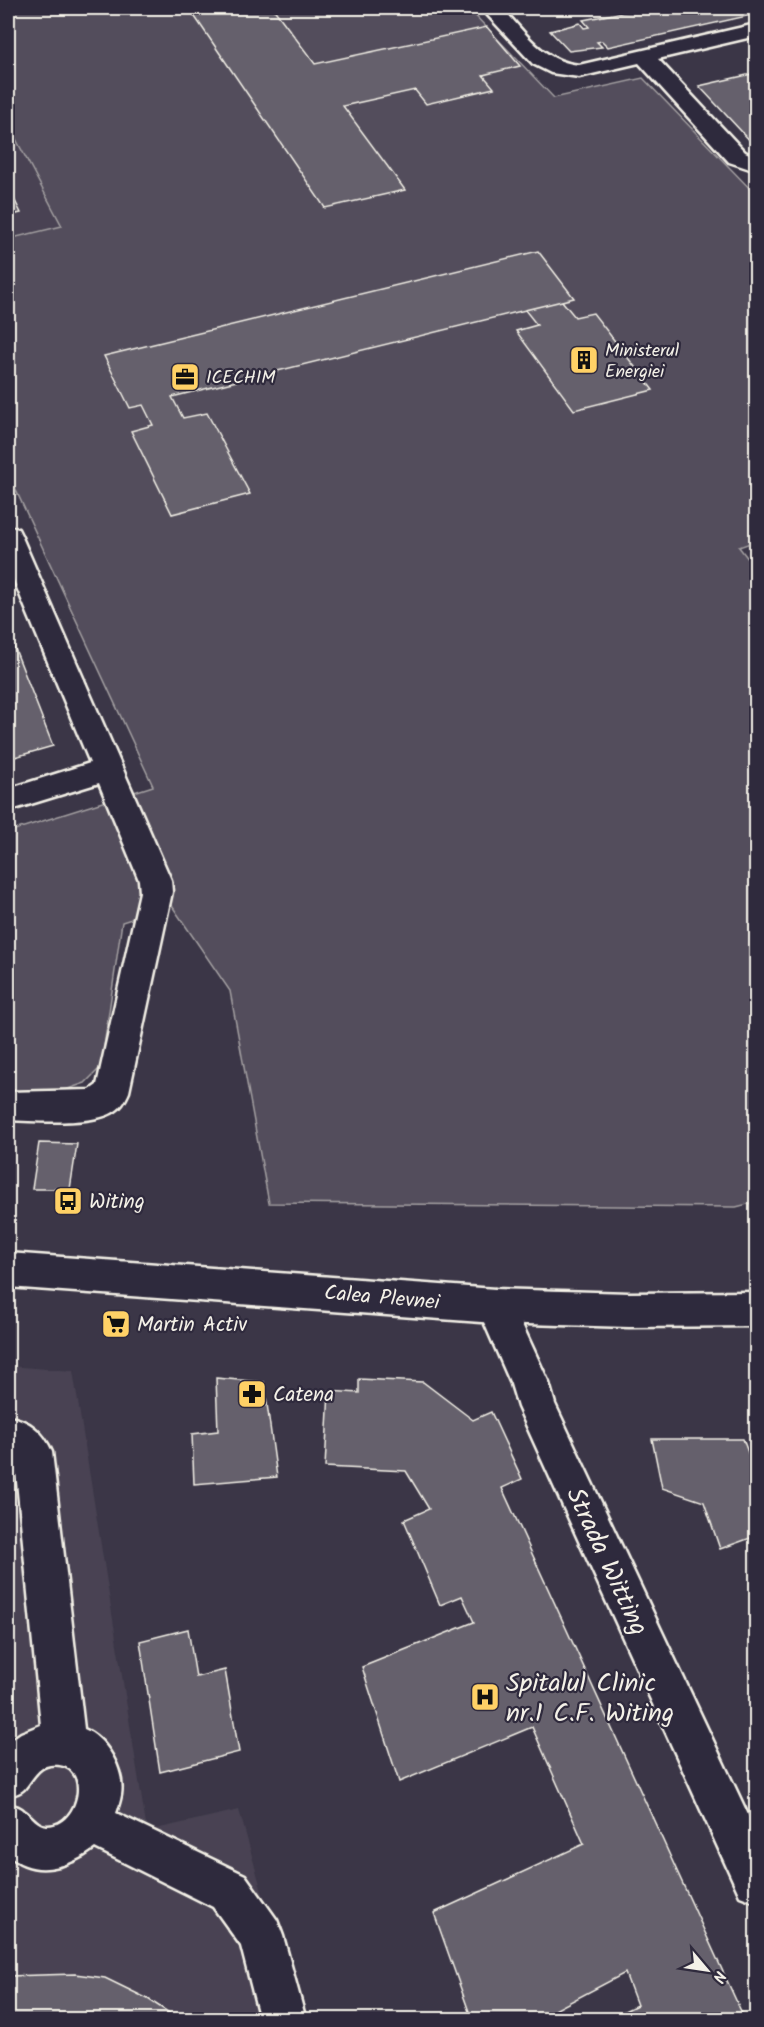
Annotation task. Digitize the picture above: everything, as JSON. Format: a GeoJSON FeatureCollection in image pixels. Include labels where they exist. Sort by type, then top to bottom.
{"type":"FeatureCollection","features":[{"type":"Feature","properties":{"kind":"main road"},"geometry":{"type":"LineString","coordinates":[[493,8],[540,60],[558,69],[579,71],[756,30]]}},
{"type":"Feature","properties":{"kind":"main road"},"geometry":{"type":"LineString","coordinates":[[645,57],[737,157],[756,164]]}},
{"type":"Feature","properties":{"kind":"main road"},"geometry":{"type":"LineString","coordinates":[[8,535],[109,769],[155,880],[156,892],[116,1083],[112,1092],[103,1101],[90,1106],[8,1106]]}},
{"type":"Feature","properties":{"kind":"main road"},"geometry":{"type":"LineString","coordinates":[[8,800],[109,769]]}},
{"type":"Feature","properties":{"kind":"main road","name":"Calea Plevnei"},"geometry":{"type":"LineString","coordinates":[[8,1270],[495,1306],[629,1310],[756,1309]]}},
{"type":"Feature","properties":{"kind":"main road","name":"Strada Witting"},"geometry":{"type":"LineString","coordinates":[[495,1306],[530,1383],[537,1407],[756,1880]]}},
{"type":"Feature","properties":{"kind":"main road"},"geometry":{"type":"LineString","coordinates":[[8,1435],[16,1436],[33,1452],[64,1743]]}},
{"type":"Feature","properties":{"kind":"main road"},"geometry":{"type":"LineString","coordinates":[[8,1826],[18,1839],[32,1846],[47,1849],[63,1845],[78,1836],[90,1823],[98,1807],[101,1790],[98,1773],[90,1759],[78,1748],[64,1743],[47,1743],[31,1749],[10,1764]]}},
{"type":"Feature","properties":{"kind":"main road"},"geometry":{"type":"LineString","coordinates":[[90,1823],[229,1891],[261,1936],[283,2019]]}},
{"type":"Feature","properties":{"kind":"shaded area"},"geometry":{"type":"Polygon","coordinates":[[[8,8],[468,8],[554,98],[643,78],[756,195],[756,541],[739,547],[756,569],[756,1202],[736,1207],[269,1203],[230,991],[172,906],[122,922],[101,1067],[85,1083],[62,1091],[8,1094],[8,832],[153,786],[8,473],[8,239],[62,226],[8,124],[8,8]]]}},
{"type":"Feature","properties":{"kind":"shaded area"},"geometry":{"type":"Polygon","coordinates":[[[8,124],[62,226],[8,239],[8,124]]]}},
{"type":"Feature","properties":{"kind":"shaded area"},"geometry":{"type":"Polygon","coordinates":[[[8,1366],[73,1371],[147,1831],[239,1810],[298,2019],[8,2019],[8,1366]]]}},
{"type":"Feature","properties":{"kind":"building"},"geometry":{"type":"Polygon","coordinates":[[[210,8],[273,8],[315,64],[487,27],[520,66],[483,75],[494,88],[426,104],[415,90],[343,106],[405,190],[325,208],[191,11],[210,8]]]}},
{"type":"Feature","properties":{"kind":"building"},"geometry":{"type":"Polygon","coordinates":[[[644,8],[756,8],[756,14],[608,47],[602,41],[597,42],[602,47],[569,51],[550,31],[580,23],[584,28],[589,27],[583,20],[644,8]]]}},
{"type":"Feature","properties":{"kind":"building"},"geometry":{"type":"Polygon","coordinates":[[[756,73],[756,147],[699,86],[756,73]]]}},
{"type":"Feature","properties":{"kind":"building"},"geometry":{"type":"Polygon","coordinates":[[[8,187],[21,213],[8,216],[8,187]]]}},
{"type":"Feature","properties":{"kind":"building","name":"ICECHIM"},"geometry":{"type":"Polygon","coordinates":[[[538,251],[574,298],[172,397],[183,418],[207,413],[250,494],[172,514],[131,431],[153,425],[143,405],[130,408],[104,356],[538,251]]]}},
{"type":"Feature","properties":{"kind":"building","name":"Ministerul Energiei"},"geometry":{"type":"Polygon","coordinates":[[[562,301],[575,317],[593,313],[653,390],[574,410],[516,331],[537,325],[525,310],[562,301]]]}},
{"type":"Feature","properties":{"kind":"building"},"geometry":{"type":"Polygon","coordinates":[[[8,631],[53,746],[8,759],[8,631]]]}},
{"type":"Feature","properties":{"kind":"building"},"geometry":{"type":"Polygon","coordinates":[[[39,1143],[77,1144],[70,1189],[32,1189],[39,1143]]]}},
{"type":"Feature","properties":{"kind":"building"},"geometry":{"type":"Polygon","coordinates":[[[216,1378],[264,1382],[277,1477],[194,1484],[192,1434],[218,1431],[216,1378]]]}},
{"type":"Feature","properties":{"kind":"building","name":"Spitalul Clinic nr.1 C.F. Witing"},"geometry":{"type":"Polygon","coordinates":[[[359,1379],[423,1382],[473,1420],[491,1412],[522,1479],[502,1488],[745,2020],[613,2020],[612,2017],[637,2005],[625,1973],[549,2013],[552,2020],[472,2020],[434,1913],[584,1844],[532,1727],[399,1782],[362,1667],[474,1622],[462,1596],[440,1605],[404,1520],[429,1509],[406,1471],[325,1467],[329,1391],[359,1393],[359,1379]]]}},
{"type":"Feature","properties":{"kind":"building"},"geometry":{"type":"Polygon","coordinates":[[[652,1439],[743,1439],[756,1474],[756,1536],[720,1549],[704,1502],[662,1488],[652,1439]]]}},
{"type":"Feature","properties":{"kind":"building"},"geometry":{"type":"Polygon","coordinates":[[[188,1629],[196,1677],[225,1670],[239,1752],[160,1772],[140,1641],[188,1629]]]}},
{"type":"Feature","properties":{"kind":"building"},"geometry":{"type":"Polygon","coordinates":[[[75,1974],[105,1978],[148,1999],[180,2020],[8,2020],[8,1976],[75,1974]]]}},
{"type":"Feature","properties":{"kind":"place","name":"Ministerul Energiei"},"geometry":{"type":"Point","coordinates":[584,360]}},
{"type":"Feature","properties":{"kind":"place","name":"ICECHIM"},"geometry":{"type":"Point","coordinates":[185,377]}},
{"type":"Feature","properties":{"kind":"place","name":"Witing"},"geometry":{"type":"Point","coordinates":[68,1201]}},
{"type":"Feature","properties":{"kind":"place","name":"Martin Activ"},"geometry":{"type":"Point","coordinates":[116,1324]}},
{"type":"Feature","properties":{"kind":"place","name":"Catena"},"geometry":{"type":"Point","coordinates":[252,1394]}},
{"type":"Feature","properties":{"kind":"place","name":"Spitalul Clinic nr.1 C.F. Witing"},"geometry":{"type":"Point","coordinates":[485,1697]}}]}
